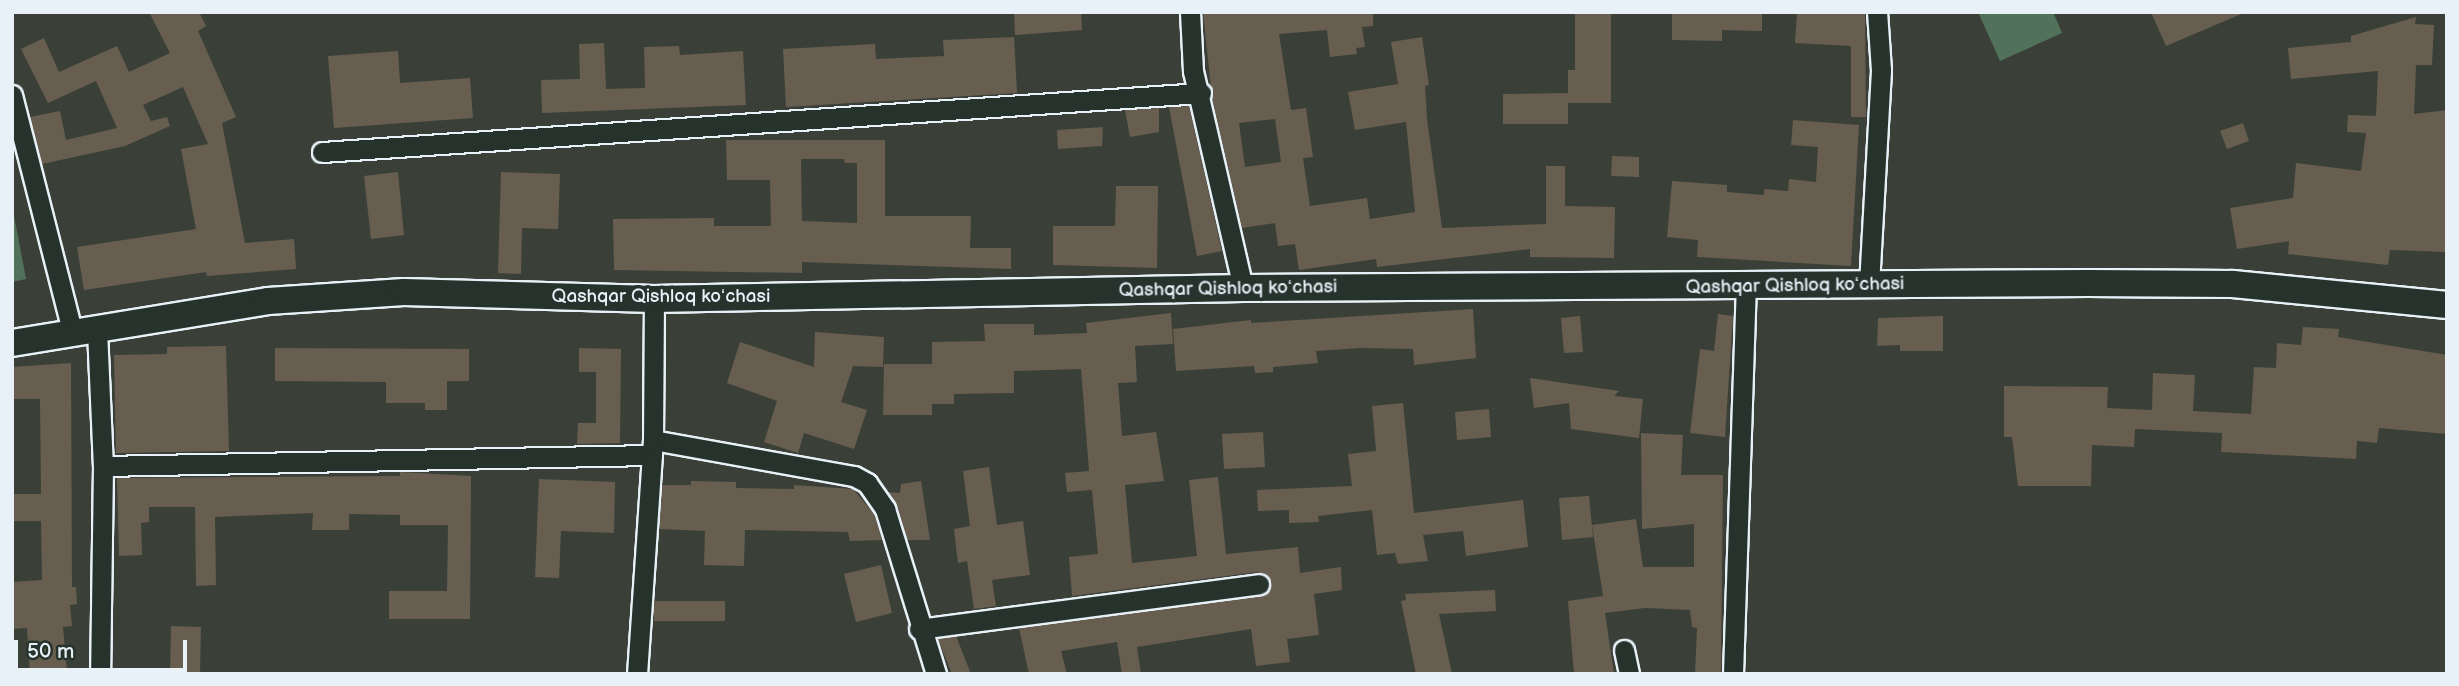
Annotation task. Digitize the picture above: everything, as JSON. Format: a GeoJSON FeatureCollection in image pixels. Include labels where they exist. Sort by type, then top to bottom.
{"type":"FeatureCollection","features":[{"type":"Feature","properties":{"kind":"main road","name":"Qashqar Qishloq koʻchasi"},"geometry":{"type":"LineString","coordinates":[[12,343],[268,301],[404,292],[654,299],[1242,288],[2233,284],[2447,304]]}},
{"type":"Feature","properties":{"kind":"street"},"geometry":{"type":"LineString","coordinates":[[1190,12],[1194,71],[1242,288]]}},
{"type":"Feature","properties":{"kind":"street"},"geometry":{"type":"LineString","coordinates":[[1869,285],[1881,70],[1877,12]]}},
{"type":"Feature","properties":{"kind":"street"},"geometry":{"type":"LineString","coordinates":[[322,152],[1200,93]]}},
{"type":"Feature","properties":{"kind":"street"},"geometry":{"type":"LineString","coordinates":[[12,95],[85,332],[103,466],[100,674]]}},
{"type":"Feature","properties":{"kind":"street"},"geometry":{"type":"LineString","coordinates":[[1733,674],[1746,287]]}},
{"type":"Feature","properties":{"kind":"street"},"geometry":{"type":"LineString","coordinates":[[637,674],[652,447],[654,299]]}},
{"type":"Feature","properties":{"kind":"street"},"geometry":{"type":"LineString","coordinates":[[103,466],[652,447],[854,476],[867,483],[885,509],[919,628],[936,674]]}},
{"type":"Feature","properties":{"kind":"street"},"geometry":{"type":"LineString","coordinates":[[919,628],[1259,584]]}},
{"type":"Feature","properties":{"kind":"street"},"geometry":{"type":"LineString","coordinates":[[1624,650],[1629,674]]}},
{"type":"Feature","properties":{"kind":"green space"},"geometry":{"type":"Polygon","coordinates":[[[1978,12],[2053,12],[2062,33],[2000,61],[1978,12]]]}},
{"type":"Feature","properties":{"kind":"green space"},"geometry":{"type":"Polygon","coordinates":[[[12,205],[26,279],[12,282],[12,205]]]}},
{"type":"Feature","properties":{"kind":"building"},"geometry":{"type":"Polygon","coordinates":[[[149,12],[199,12],[206,26],[198,31],[236,117],[222,123],[245,243],[294,239],[296,269],[207,276],[206,272],[84,290],[77,247],[196,229],[181,149],[208,144],[183,87],[143,105],[151,121],[167,117],[170,126],[125,146],[42,164],[30,117],[60,111],[66,140],[117,128],[96,81],[48,103],[21,49],[44,38],[59,72],[117,46],[129,72],[170,53],[149,12]]]}},
{"type":"Feature","properties":{"kind":"building"},"geometry":{"type":"Polygon","coordinates":[[[1014,12],[1081,12],[1082,30],[1015,35],[1014,12]]]}},
{"type":"Feature","properties":{"kind":"building"},"geometry":{"type":"Polygon","coordinates":[[[1203,12],[1373,12],[1373,26],[1362,27],[1365,47],[1356,48],[1357,54],[1330,57],[1327,30],[1279,34],[1291,110],[1306,108],[1313,157],[1303,158],[1310,206],[1367,198],[1370,219],[1415,212],[1406,122],[1355,130],[1348,92],[1398,84],[1391,42],[1422,37],[1429,85],[1425,86],[1427,119],[1442,228],[1546,224],[1546,166],[1565,166],[1565,206],[1615,207],[1614,258],[1530,257],[1530,249],[1377,267],[1376,259],[1299,270],[1295,244],[1278,246],[1275,223],[1242,228],[1212,98],[1203,12]],[[1275,119],[1239,123],[1245,167],[1281,162],[1275,119]]]}},
{"type":"Feature","properties":{"kind":"building"},"geometry":{"type":"Polygon","coordinates":[[[1672,12],[1762,12],[1762,31],[1722,30],[1722,41],[1672,40],[1672,12]]]}},
{"type":"Feature","properties":{"kind":"building"},"geometry":{"type":"Polygon","coordinates":[[[1797,12],[1865,12],[1866,117],[1851,117],[1851,46],[1795,43],[1797,12]]]}},
{"type":"Feature","properties":{"kind":"building"},"geometry":{"type":"Polygon","coordinates":[[[2151,12],[2246,12],[2166,46],[2151,12]]]}},
{"type":"Feature","properties":{"kind":"building"},"geometry":{"type":"Polygon","coordinates":[[[1575,14],[1611,14],[1611,103],[1568,103],[1568,70],[1575,70],[1575,14]]]}},
{"type":"Feature","properties":{"kind":"building"},"geometry":{"type":"Polygon","coordinates":[[[2416,17],[2415,24],[2434,25],[2432,65],[2416,65],[2414,114],[2447,110],[2447,252],[2390,250],[2388,265],[2288,254],[2289,241],[2237,249],[2230,208],[2293,198],[2296,163],[2361,171],[2366,133],[2347,132],[2348,115],[2376,116],[2378,71],[2291,79],[2288,48],[2351,42],[2351,36],[2416,17]]]}},
{"type":"Feature","properties":{"kind":"building"},"geometry":{"type":"Polygon","coordinates":[[[1014,37],[1017,93],[786,107],[783,49],[875,44],[876,59],[944,56],[943,40],[1014,37]]]}},
{"type":"Feature","properties":{"kind":"building"},"geometry":{"type":"Polygon","coordinates":[[[604,43],[606,89],[645,88],[644,47],[679,46],[680,55],[743,51],[746,105],[542,113],[541,80],[580,79],[579,44],[604,43]]]}},
{"type":"Feature","properties":{"kind":"building"},"geometry":{"type":"Polygon","coordinates":[[[398,51],[400,83],[470,78],[473,118],[334,128],[328,56],[398,51]]]}},
{"type":"Feature","properties":{"kind":"building"},"geometry":{"type":"Polygon","coordinates":[[[1568,93],[1568,124],[1503,124],[1503,94],[1568,93]]]}},
{"type":"Feature","properties":{"kind":"building"},"geometry":{"type":"Polygon","coordinates":[[[1189,106],[1222,251],[1197,256],[1169,107],[1189,106]]]}},
{"type":"Feature","properties":{"kind":"building"},"geometry":{"type":"Polygon","coordinates":[[[1159,108],[1159,132],[1130,137],[1125,110],[1159,108]]]}},
{"type":"Feature","properties":{"kind":"building"},"geometry":{"type":"Polygon","coordinates":[[[1793,120],[1859,125],[1851,266],[1697,257],[1698,240],[1667,237],[1672,181],[1727,185],[1727,192],[1764,195],[1764,189],[1788,191],[1789,179],[1816,182],[1818,147],[1791,145],[1793,120]]]}},
{"type":"Feature","properties":{"kind":"building"},"geometry":{"type":"Polygon","coordinates":[[[2243,123],[2249,141],[2227,149],[2220,131],[2243,123]]]}},
{"type":"Feature","properties":{"kind":"building"},"geometry":{"type":"Polygon","coordinates":[[[1103,127],[1102,146],[1058,149],[1057,130],[1103,127]]]}},
{"type":"Feature","properties":{"kind":"building"},"geometry":{"type":"Polygon","coordinates":[[[726,140],[885,140],[885,216],[971,216],[970,248],[1011,248],[1011,269],[802,262],[802,273],[614,270],[613,219],[714,218],[714,226],[771,226],[770,180],[727,180],[726,140]],[[801,159],[802,221],[857,223],[857,163],[845,163],[844,159],[801,159]]]}},
{"type":"Feature","properties":{"kind":"building"},"geometry":{"type":"Polygon","coordinates":[[[1612,156],[1639,157],[1639,177],[1611,176],[1612,156]]]}},
{"type":"Feature","properties":{"kind":"building"},"geometry":{"type":"Polygon","coordinates":[[[398,172],[404,235],[371,239],[364,176],[398,172]]]}},
{"type":"Feature","properties":{"kind":"building"},"geometry":{"type":"Polygon","coordinates":[[[501,172],[560,174],[558,229],[522,228],[521,274],[498,273],[501,172]]]}},
{"type":"Feature","properties":{"kind":"building"},"geometry":{"type":"Polygon","coordinates":[[[1116,186],[1158,186],[1157,268],[1053,265],[1053,226],[1115,226],[1116,186]]]}},
{"type":"Feature","properties":{"kind":"building"},"geometry":{"type":"Polygon","coordinates":[[[1473,309],[1476,358],[1414,365],[1413,349],[1361,348],[1316,351],[1318,363],[1273,367],[1273,372],[1255,373],[1254,366],[1176,371],[1173,329],[1251,320],[1251,323],[1473,309]]]}},
{"type":"Feature","properties":{"kind":"building"},"geometry":{"type":"Polygon","coordinates":[[[1171,313],[1173,344],[1135,346],[1137,382],[1118,383],[1122,436],[1156,432],[1164,481],[1125,485],[1132,563],[1197,556],[1189,480],[1218,477],[1226,554],[1298,547],[1300,573],[1341,567],[1342,590],[1314,594],[1319,635],[1287,639],[1290,662],[1256,666],[1251,629],[1137,647],[1141,674],[1122,674],[1117,642],[1061,651],[1067,674],[1029,674],[1019,628],[1261,596],[1270,589],[1271,582],[1257,572],[1072,596],[1069,557],[1098,554],[1092,490],[1067,492],[1065,473],[1089,471],[1081,369],[1014,371],[1014,393],[954,394],[954,404],[932,404],[932,415],[883,415],[884,364],[932,364],[932,342],[985,341],[984,324],[1034,324],[1034,335],[1087,333],[1086,323],[1171,313]]]}},
{"type":"Feature","properties":{"kind":"building"},"geometry":{"type":"Polygon","coordinates":[[[1718,314],[1733,316],[1725,437],[1690,433],[1700,349],[1714,351],[1718,314]]]}},
{"type":"Feature","properties":{"kind":"building"},"geometry":{"type":"Polygon","coordinates":[[[1580,316],[1583,352],[1564,353],[1561,318],[1580,316]]]}},
{"type":"Feature","properties":{"kind":"building"},"geometry":{"type":"Polygon","coordinates":[[[1943,316],[1943,351],[1900,351],[1900,345],[1877,346],[1878,318],[1943,316]]]}},
{"type":"Feature","properties":{"kind":"building"},"geometry":{"type":"Polygon","coordinates":[[[2303,327],[2339,329],[2338,337],[2447,355],[2447,434],[2379,428],[2377,443],[2357,441],[2356,459],[2221,452],[2222,433],[2135,429],[2134,447],[2092,445],[2091,486],[2018,486],[2012,437],[2004,437],[2004,386],[2108,387],[2107,408],[2152,410],[2153,373],[2195,375],[2193,411],[2251,414],[2254,367],[2276,368],[2277,343],[2301,345],[2303,327]]]}},
{"type":"Feature","properties":{"kind":"building"},"geometry":{"type":"Polygon","coordinates":[[[815,332],[884,337],[883,367],[853,366],[841,402],[867,410],[854,449],[804,433],[798,453],[764,442],[777,401],[727,383],[740,342],[814,367],[815,332]]]}},
{"type":"Feature","properties":{"kind":"building"},"geometry":{"type":"Polygon","coordinates":[[[226,346],[229,451],[116,453],[114,355],[167,354],[167,347],[226,346]]]}},
{"type":"Feature","properties":{"kind":"building"},"geometry":{"type":"Polygon","coordinates":[[[275,348],[469,349],[469,381],[447,381],[447,410],[425,410],[425,403],[386,403],[386,382],[275,381],[275,348]]]}},
{"type":"Feature","properties":{"kind":"building"},"geometry":{"type":"Polygon","coordinates":[[[579,348],[621,349],[620,443],[577,444],[578,423],[596,423],[596,372],[579,372],[579,348]]]}},
{"type":"Feature","properties":{"kind":"building"},"geometry":{"type":"Polygon","coordinates":[[[71,363],[72,587],[76,587],[77,604],[70,605],[72,626],[63,627],[67,672],[30,674],[27,628],[12,629],[12,582],[42,580],[41,521],[12,521],[12,494],[41,494],[40,399],[12,399],[12,367],[71,363]]]}},
{"type":"Feature","properties":{"kind":"building"},"geometry":{"type":"Polygon","coordinates":[[[1530,378],[1619,391],[1614,396],[1643,399],[1639,438],[1571,429],[1569,403],[1534,408],[1530,378]]]}},
{"type":"Feature","properties":{"kind":"building"},"geometry":{"type":"Polygon","coordinates":[[[1403,403],[1414,513],[1523,500],[1528,547],[1466,556],[1463,531],[1423,535],[1428,561],[1398,564],[1395,553],[1377,555],[1372,510],[1318,516],[1319,522],[1289,523],[1289,510],[1258,511],[1257,490],[1352,486],[1348,454],[1376,451],[1372,406],[1403,403]]]}},
{"type":"Feature","properties":{"kind":"building"},"geometry":{"type":"Polygon","coordinates":[[[1489,409],[1491,437],[1457,440],[1455,412],[1489,409]]]}},
{"type":"Feature","properties":{"kind":"building"},"geometry":{"type":"Polygon","coordinates":[[[1263,432],[1265,467],[1224,469],[1222,434],[1263,432]]]}},
{"type":"Feature","properties":{"kind":"building"},"geometry":{"type":"Polygon","coordinates":[[[1641,433],[1683,435],[1681,475],[1723,475],[1721,674],[1695,674],[1697,628],[1692,627],[1690,610],[1645,608],[1605,613],[1614,674],[1574,674],[1568,601],[1603,596],[1592,525],[1636,519],[1643,567],[1694,567],[1694,524],[1642,529],[1641,433]]]}},
{"type":"Feature","properties":{"kind":"building"},"geometry":{"type":"Polygon","coordinates":[[[989,467],[997,525],[1023,521],[1030,575],[992,580],[996,606],[974,609],[967,561],[958,563],[954,529],[970,526],[963,471],[989,467]]]}},
{"type":"Feature","properties":{"kind":"building"},"geometry":{"type":"Polygon","coordinates":[[[400,472],[471,476],[470,619],[389,619],[389,591],[447,591],[448,525],[400,525],[400,515],[349,514],[349,530],[312,530],[313,513],[215,517],[216,585],[196,586],[195,507],[149,507],[149,522],[141,523],[142,555],[119,556],[117,478],[400,476],[400,472]]]}},
{"type":"Feature","properties":{"kind":"building"},"geometry":{"type":"Polygon","coordinates":[[[539,479],[615,482],[614,533],[561,531],[559,578],[535,577],[539,479]]]}},
{"type":"Feature","properties":{"kind":"building"},"geometry":{"type":"Polygon","coordinates":[[[691,481],[736,482],[736,488],[794,489],[794,485],[853,489],[874,514],[882,540],[850,541],[848,532],[745,530],[744,566],[704,565],[705,531],[659,529],[662,485],[691,485],[691,481]]]}},
{"type":"Feature","properties":{"kind":"building"},"geometry":{"type":"Polygon","coordinates":[[[921,481],[930,540],[907,540],[888,492],[900,493],[901,484],[921,481]]]}},
{"type":"Feature","properties":{"kind":"building"},"geometry":{"type":"Polygon","coordinates":[[[1589,496],[1593,537],[1562,540],[1559,498],[1589,496]]]}},
{"type":"Feature","properties":{"kind":"building"},"geometry":{"type":"Polygon","coordinates":[[[881,565],[892,613],[856,622],[844,574],[881,565]]]}},
{"type":"Feature","properties":{"kind":"building"},"geometry":{"type":"Polygon","coordinates":[[[1495,590],[1496,611],[1439,614],[1452,674],[1416,674],[1401,601],[1406,600],[1405,594],[1495,590]]]}},
{"type":"Feature","properties":{"kind":"building"},"geometry":{"type":"Polygon","coordinates":[[[654,601],[725,601],[725,621],[654,621],[654,601]]]}},
{"type":"Feature","properties":{"kind":"building"},"geometry":{"type":"Polygon","coordinates":[[[171,626],[201,627],[200,674],[170,674],[171,626]]]}},
{"type":"Feature","properties":{"kind":"building"},"geometry":{"type":"Polygon","coordinates":[[[956,636],[971,674],[952,674],[938,639],[956,636]]]}}]}
